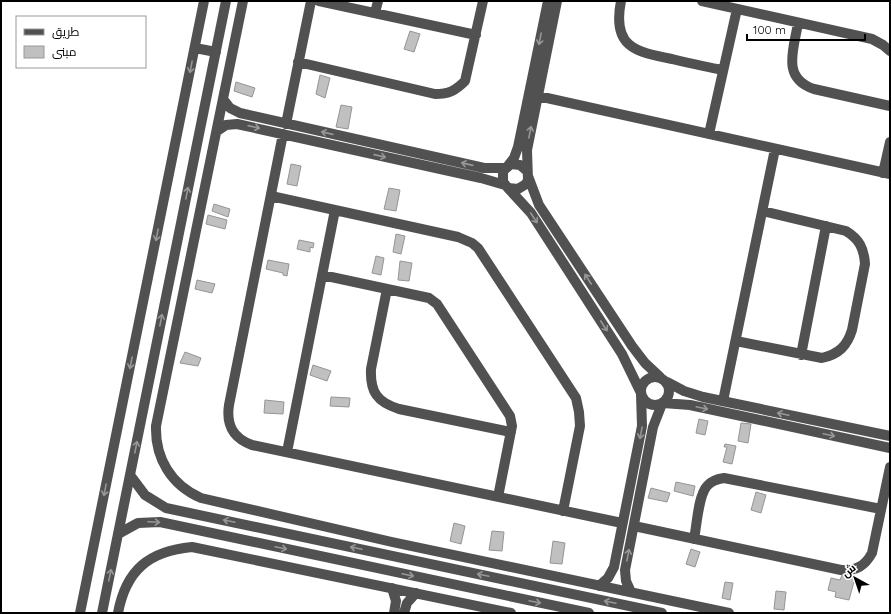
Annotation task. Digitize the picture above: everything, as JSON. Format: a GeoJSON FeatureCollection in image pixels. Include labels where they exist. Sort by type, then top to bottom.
{"type":"FeatureCollection","features":[{"type":"Feature","properties":{"kind":"street"},"geometry":{"type":"LineString","coordinates":[[80,613],[204,1]]}},
{"type":"Feature","properties":{"kind":"street"},"geometry":{"type":"LineString","coordinates":[[102,613],[226,1]]}},
{"type":"Feature","properties":{"kind":"street"},"geometry":{"type":"LineString","coordinates":[[243,1],[156,426],[156,443],[164,466],[180,486],[201,498],[443,553],[725,613]]}},
{"type":"Feature","properties":{"kind":"street"},"geometry":{"type":"LineString","coordinates":[[286,124],[311,1]]}},
{"type":"Feature","properties":{"kind":"street"},"geometry":{"type":"LineString","coordinates":[[319,1],[476,35]]}},
{"type":"Feature","properties":{"kind":"street"},"geometry":{"type":"LineString","coordinates":[[376,13],[378,1]]}},
{"type":"Feature","properties":{"kind":"street"},"geometry":{"type":"LineString","coordinates":[[298,62],[435,94],[447,94],[457,89],[464,81],[483,1]]}},
{"type":"Feature","properties":{"kind":"street"},"geometry":{"type":"LineString","coordinates":[[548,1],[518,147],[514,158],[506,167],[502,175],[507,187],[530,213],[622,354],[645,402],[658,406],[663,404],[690,405],[890,448]]}},
{"type":"Feature","properties":{"kind":"street"},"geometry":{"type":"LineString","coordinates":[[217,131],[226,125],[237,124],[476,177],[518,190],[526,184],[526,155],[557,1]]}},
{"type":"Feature","properties":{"kind":"street"},"geometry":{"type":"LineString","coordinates":[[621,1],[618,17],[619,30],[626,42],[636,50],[648,55],[723,70]]}},
{"type":"Feature","properties":{"kind":"street"},"geometry":{"type":"LineString","coordinates":[[702,1],[872,39],[890,51]]}},
{"type":"Feature","properties":{"kind":"street"},"geometry":{"type":"LineString","coordinates":[[709,134],[737,9]]}},
{"type":"Feature","properties":{"kind":"street"},"geometry":{"type":"LineString","coordinates":[[798,23],[792,63],[793,72],[798,80],[805,86],[814,90],[890,106]]}},
{"type":"Feature","properties":{"kind":"street"},"geometry":{"type":"LineString","coordinates":[[195,48],[216,52]]}},
{"type":"Feature","properties":{"kind":"street"},"geometry":{"type":"LineString","coordinates":[[538,96],[887,174],[890,142]]}},
{"type":"Feature","properties":{"kind":"street"},"geometry":{"type":"LineString","coordinates":[[223,99],[230,108],[240,113],[484,168],[506,167],[511,164],[520,165],[527,173],[534,195],[552,224],[632,346],[645,363],[663,380],[670,393],[654,421],[625,570],[626,581],[631,592]]}},
{"type":"Feature","properties":{"kind":"street"},"geometry":{"type":"LineString","coordinates":[[284,134],[227,416],[230,427],[235,435],[242,441],[287,452],[622,523]]}},
{"type":"Feature","properties":{"kind":"street"},"geometry":{"type":"LineString","coordinates":[[724,401],[776,149]]}},
{"type":"Feature","properties":{"kind":"street"},"geometry":{"type":"LineString","coordinates":[[271,196],[458,237],[472,243],[478,248],[576,398],[580,426],[563,511]]}},
{"type":"Feature","properties":{"kind":"street"},"geometry":{"type":"LineString","coordinates":[[287,452],[335,210]]}},
{"type":"Feature","properties":{"kind":"street"},"geometry":{"type":"LineString","coordinates":[[736,341],[822,358],[833,355],[842,349],[849,340],[852,330],[865,264],[861,244],[855,236],[846,231],[763,211]]}},
{"type":"Feature","properties":{"kind":"street"},"geometry":{"type":"LineString","coordinates":[[801,355],[826,226]]}},
{"type":"Feature","properties":{"kind":"street"},"geometry":{"type":"LineString","coordinates":[[322,275],[429,298],[436,302],[508,412],[512,421],[498,497]]}},
{"type":"Feature","properties":{"kind":"street"},"geometry":{"type":"LineString","coordinates":[[387,289],[370,380],[373,391],[378,398],[386,405],[399,409],[511,432]]}},
{"type":"Feature","properties":{"kind":"street"},"geometry":{"type":"LineString","coordinates":[[599,586],[608,578],[614,567],[642,426],[641,393],[643,383],[651,377],[663,380],[693,394],[890,436]]}},
{"type":"Feature","properties":{"kind":"street"},"geometry":{"type":"LineString","coordinates":[[634,526],[849,571],[863,565],[872,553],[890,467]]}},
{"type":"Feature","properties":{"kind":"street"},"geometry":{"type":"LineString","coordinates":[[130,475],[145,494],[166,508],[662,613]]}},
{"type":"Feature","properties":{"kind":"street"},"geometry":{"type":"LineString","coordinates":[[694,539],[702,494],[707,486],[714,480],[724,478],[881,509]]}},
{"type":"Feature","properties":{"kind":"street"},"geometry":{"type":"LineString","coordinates":[[118,534],[138,523],[149,521],[589,613]]}},
{"type":"Feature","properties":{"kind":"street"},"geometry":{"type":"LineString","coordinates":[[249,559],[253,542]]}},
{"type":"Feature","properties":{"kind":"street"},"geometry":{"type":"LineString","coordinates":[[118,613],[121,598],[129,580],[141,566],[156,555],[174,549],[192,547],[511,613]]}},
{"type":"Feature","properties":{"kind":"street"},"geometry":{"type":"LineString","coordinates":[[443,553],[443,566]]}},
{"type":"Feature","properties":{"kind":"street"},"geometry":{"type":"LineString","coordinates":[[384,570],[387,554]]}},
{"type":"Feature","properties":{"kind":"street"},"geometry":{"type":"LineString","coordinates":[[392,588],[396,601],[394,613]]}},
{"type":"Feature","properties":{"kind":"street"},"geometry":{"type":"LineString","coordinates":[[404,613],[407,603],[416,593]]}},
{"type":"Feature","properties":{"kind":"building"},"geometry":{"type":"Polygon","coordinates":[[[410,31],[420,34],[414,52],[404,49],[410,31]]]}},
{"type":"Feature","properties":{"kind":"building"},"geometry":{"type":"Polygon","coordinates":[[[320,75],[330,78],[325,98],[316,94],[320,75]]]}},
{"type":"Feature","properties":{"kind":"building"},"geometry":{"type":"Polygon","coordinates":[[[236,82],[255,88],[252,97],[234,91],[236,82]]]}},
{"type":"Feature","properties":{"kind":"building"},"geometry":{"type":"Polygon","coordinates":[[[341,105],[352,107],[348,129],[336,127],[341,105]]]}},
{"type":"Feature","properties":{"kind":"building"},"geometry":{"type":"Polygon","coordinates":[[[291,164],[301,166],[297,186],[287,184],[291,164]]]}},
{"type":"Feature","properties":{"kind":"building"},"geometry":{"type":"Polygon","coordinates":[[[389,188],[400,190],[396,211],[384,209],[389,188]]]}},
{"type":"Feature","properties":{"kind":"building"},"geometry":{"type":"Polygon","coordinates":[[[214,204],[230,209],[228,217],[212,211],[214,204]]]}},
{"type":"Feature","properties":{"kind":"building"},"geometry":{"type":"Polygon","coordinates":[[[208,215],[227,220],[225,229],[206,224],[208,215]]]}},
{"type":"Feature","properties":{"kind":"building"},"geometry":{"type":"Polygon","coordinates":[[[396,234],[405,236],[401,254],[393,252],[396,234]]]}},
{"type":"Feature","properties":{"kind":"building"},"geometry":{"type":"Polygon","coordinates":[[[299,240],[314,243],[313,248],[310,247],[310,252],[297,249],[299,240]]]}},
{"type":"Feature","properties":{"kind":"building"},"geometry":{"type":"Polygon","coordinates":[[[376,256],[384,258],[381,275],[372,273],[376,256]]]}},
{"type":"Feature","properties":{"kind":"building"},"geometry":{"type":"Polygon","coordinates":[[[268,260],[289,264],[287,276],[283,275],[283,273],[266,269],[268,260]]]}},
{"type":"Feature","properties":{"kind":"building"},"geometry":{"type":"Polygon","coordinates":[[[400,261],[412,263],[409,281],[398,280],[400,261]]]}},
{"type":"Feature","properties":{"kind":"building"},"geometry":{"type":"Polygon","coordinates":[[[197,280],[215,284],[212,293],[195,289],[197,280]]]}},
{"type":"Feature","properties":{"kind":"building"},"geometry":{"type":"Polygon","coordinates":[[[185,352],[201,358],[198,366],[180,363],[185,352]]]}},
{"type":"Feature","properties":{"kind":"building"},"geometry":{"type":"Polygon","coordinates":[[[313,365],[331,371],[327,381],[310,375],[313,365]]]}},
{"type":"Feature","properties":{"kind":"building"},"geometry":{"type":"Polygon","coordinates":[[[331,397],[350,398],[349,407],[330,406],[331,397]]]}},
{"type":"Feature","properties":{"kind":"building"},"geometry":{"type":"Polygon","coordinates":[[[265,400],[284,402],[283,414],[264,413],[265,400]]]}},
{"type":"Feature","properties":{"kind":"building"},"geometry":{"type":"Polygon","coordinates":[[[699,419],[708,421],[705,435],[696,433],[699,419]]]}},
{"type":"Feature","properties":{"kind":"building"},"geometry":{"type":"Polygon","coordinates":[[[741,423],[751,424],[748,443],[738,441],[741,423]]]}},
{"type":"Feature","properties":{"kind":"building"},"geometry":{"type":"Polygon","coordinates":[[[725,444],[736,446],[732,464],[723,462],[727,447],[724,447],[725,444]]]}},
{"type":"Feature","properties":{"kind":"building"},"geometry":{"type":"Polygon","coordinates":[[[676,482],[695,486],[693,496],[674,491],[676,482]]]}},
{"type":"Feature","properties":{"kind":"building"},"geometry":{"type":"Polygon","coordinates":[[[651,488],[670,493],[667,502],[648,498],[651,488]]]}},
{"type":"Feature","properties":{"kind":"building"},"geometry":{"type":"Polygon","coordinates":[[[756,492],[766,495],[761,513],[751,510],[756,492]]]}},
{"type":"Feature","properties":{"kind":"building"},"geometry":{"type":"Polygon","coordinates":[[[454,523],[465,526],[461,544],[450,541],[454,523]]]}},
{"type":"Feature","properties":{"kind":"building"},"geometry":{"type":"Polygon","coordinates":[[[492,531],[504,532],[502,551],[489,550],[492,531]]]}},
{"type":"Feature","properties":{"kind":"building"},"geometry":{"type":"Polygon","coordinates":[[[553,541],[565,543],[562,564],[550,563],[553,541]]]}},
{"type":"Feature","properties":{"kind":"building"},"geometry":{"type":"Polygon","coordinates":[[[691,549],[700,552],[695,567],[686,564],[691,549]]]}},
{"type":"Feature","properties":{"kind":"building"},"geometry":{"type":"Polygon","coordinates":[[[842,575],[855,578],[849,600],[835,597],[836,592],[828,590],[831,578],[840,580],[842,575]]]}},
{"type":"Feature","properties":{"kind":"building"},"geometry":{"type":"Polygon","coordinates":[[[725,582],[733,583],[730,600],[722,598],[725,582]]]}},
{"type":"Feature","properties":{"kind":"building"},"geometry":{"type":"Polygon","coordinates":[[[776,591],[786,592],[784,610],[774,609],[776,591]]]}}]}
